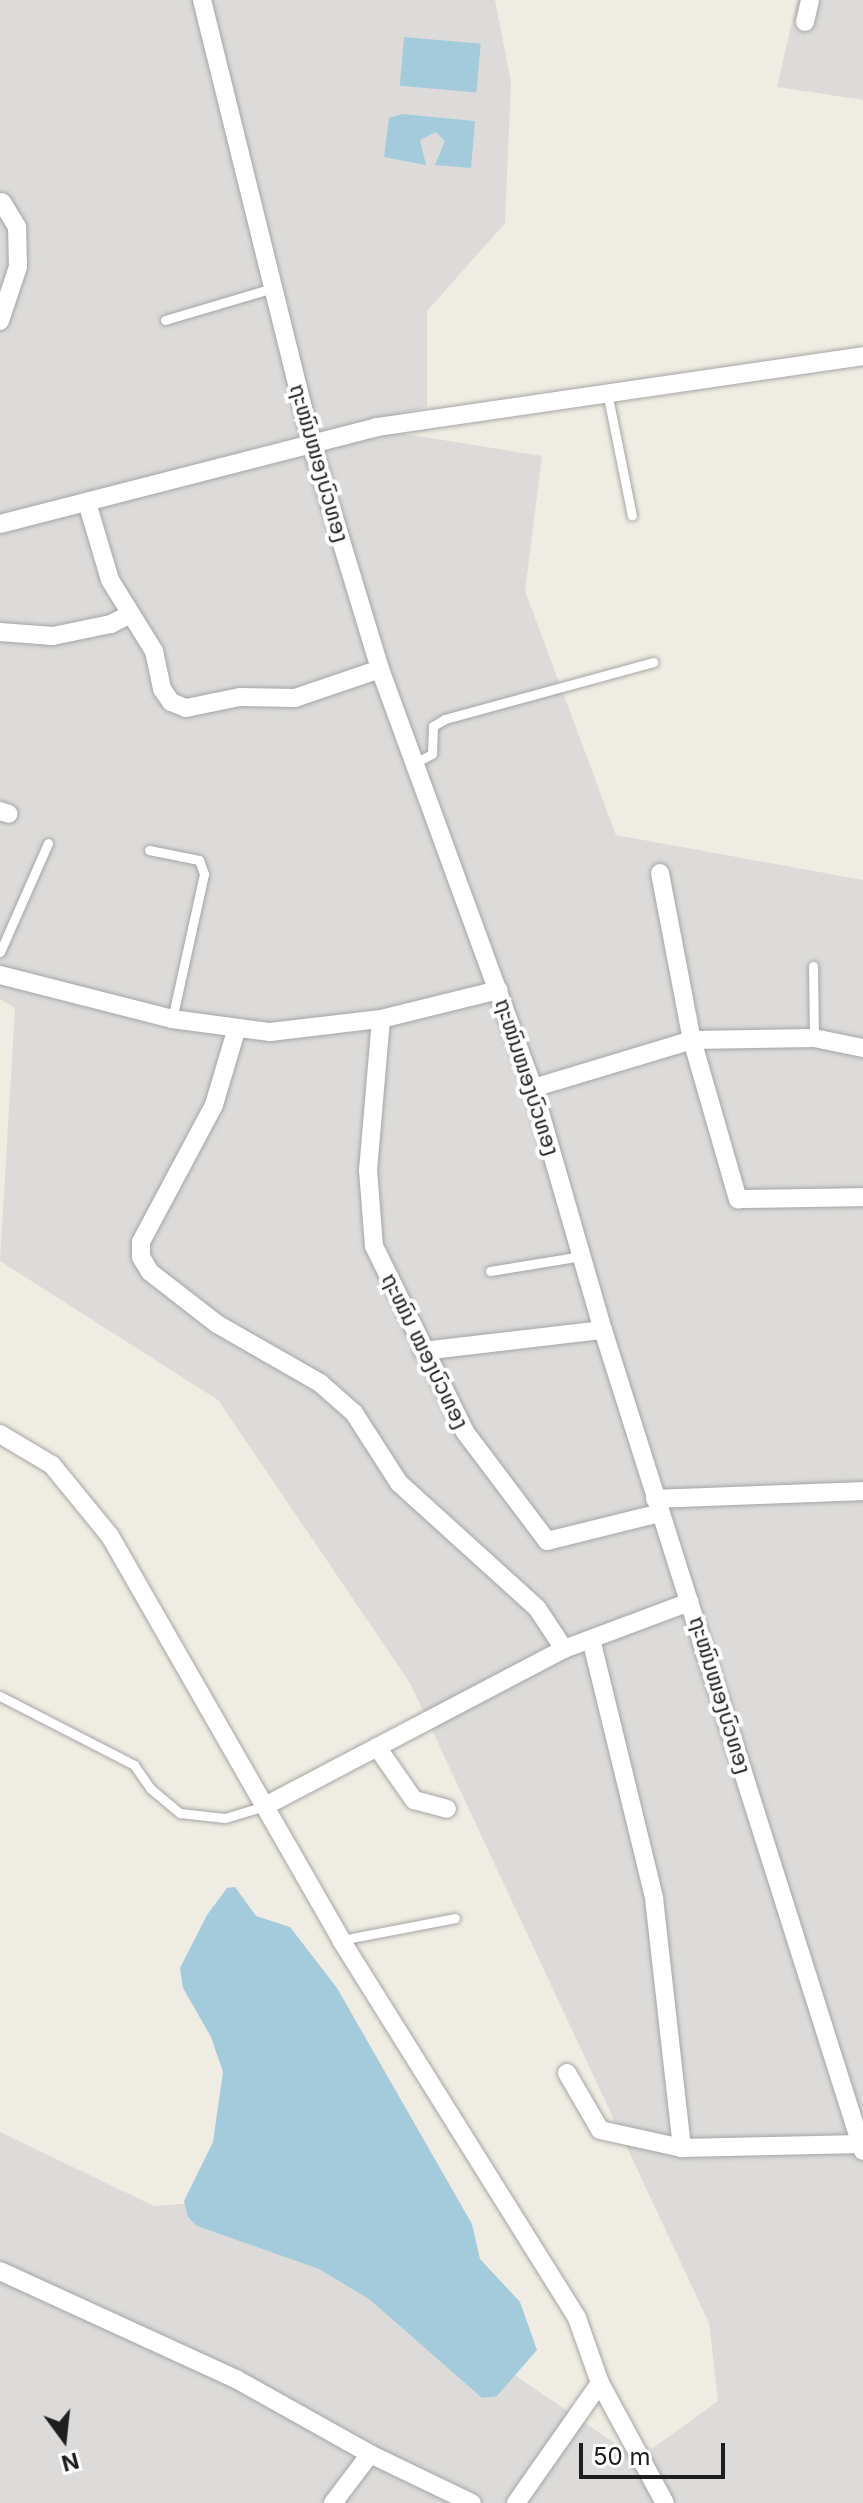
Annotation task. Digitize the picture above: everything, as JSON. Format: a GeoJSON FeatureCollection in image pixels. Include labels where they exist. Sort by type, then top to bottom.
{"type":"FeatureCollection","features":[{"type":"Feature","properties":{"kind":"street","name":"ຖະໜົນໜອງບົວທອງ"},"geometry":{"type":"LineString","coordinates":[[202,0],[312,445],[380,669],[533,1088],[603,1330],[862,2148]]}},
{"type":"Feature","properties":{"kind":"street"},"geometry":{"type":"LineString","coordinates":[[805,22],[810,0]]}},
{"type":"Feature","properties":{"kind":"street"},"geometry":{"type":"LineString","coordinates":[[0,321],[18,267],[17,227],[2,202]]}},
{"type":"Feature","properties":{"kind":"street"},"geometry":{"type":"LineString","coordinates":[[0,524],[88,506],[377,427],[863,356]]}},
{"type":"Feature","properties":{"kind":"street"},"geometry":{"type":"LineString","coordinates":[[88,506],[110,580],[154,651],[162,689],[171,702],[186,708],[240,697],[295,698],[380,669]]}},
{"type":"Feature","properties":{"kind":"street"},"geometry":{"type":"LineString","coordinates":[[0,632],[53,636],[111,624],[131,614]]}},
{"type":"Feature","properties":{"kind":"street"},"geometry":{"type":"LineString","coordinates":[[660,873],[692,1040],[738,1199],[863,1197]]}},
{"type":"Feature","properties":{"kind":"street"},"geometry":{"type":"LineString","coordinates":[[0,975],[172,1019],[236,1031],[381,1019],[498,990]]}},
{"type":"Feature","properties":{"kind":"street","name":"ຖະໜົນ ໝອງບົວທອງ"},"geometry":{"type":"LineString","coordinates":[[381,1019],[368,1170],[374,1246],[465,1432],[547,1541],[658,1506]]}},
{"type":"Feature","properties":{"kind":"street"},"geometry":{"type":"LineString","coordinates":[[236,1031],[214,1105],[141,1242],[141,1257],[150,1272],[217,1324],[320,1383],[354,1413],[399,1483],[537,1608],[564,1649]]}},
{"type":"Feature","properties":{"kind":"street"},"geometry":{"type":"LineString","coordinates":[[533,1088],[692,1040],[814,1038],[863,1048]]}},
{"type":"Feature","properties":{"kind":"street"},"geometry":{"type":"LineString","coordinates":[[423,1351],[603,1330]]}},
{"type":"Feature","properties":{"kind":"street"},"geometry":{"type":"LineString","coordinates":[[0,1434],[52,1465],[82,1497],[341,1940],[577,2318],[600,2383],[665,2503]]}},
{"type":"Feature","properties":{"kind":"street"},"geometry":{"type":"LineString","coordinates":[[658,1506],[863,1491]]}},
{"type":"Feature","properties":{"kind":"street"},"geometry":{"type":"LineString","coordinates":[[265,1806],[564,1649],[690,1602]]}},
{"type":"Feature","properties":{"kind":"street"},"geometry":{"type":"LineString","coordinates":[[591,1639],[654,1898],[682,2148]]}},
{"type":"Feature","properties":{"kind":"street"},"geometry":{"type":"LineString","coordinates":[[377,1747],[414,1800],[447,1809]]}},
{"type":"Feature","properties":{"kind":"street"},"geometry":{"type":"LineString","coordinates":[[567,2073],[600,2130],[682,2148],[862,2148]]}},
{"type":"Feature","properties":{"kind":"street"},"geometry":{"type":"LineString","coordinates":[[0,2271],[236,2379],[370,2454],[472,2503]]}},
{"type":"Feature","properties":{"kind":"street"},"geometry":{"type":"LineString","coordinates":[[516,2503],[600,2383]]}},
{"type":"Feature","properties":{"kind":"street"},"geometry":{"type":"LineString","coordinates":[[333,2503],[370,2454]]}},
{"type":"Feature","properties":{"kind":"lane"},"geometry":{"type":"LineString","coordinates":[[165,320],[273,288]]}},
{"type":"Feature","properties":{"kind":"lane"},"geometry":{"type":"LineString","coordinates":[[607,392],[632,516]]}},
{"type":"Feature","properties":{"kind":"lane"},"geometry":{"type":"LineString","coordinates":[[413,764],[432,754],[433,726],[445,719],[653,662]]}},
{"type":"Feature","properties":{"kind":"lane"},"geometry":{"type":"LineString","coordinates":[[0,952],[48,843]]}},
{"type":"Feature","properties":{"kind":"lane"},"geometry":{"type":"LineString","coordinates":[[149,850],[199,860],[204,874],[172,1019]]}},
{"type":"Feature","properties":{"kind":"lane"},"geometry":{"type":"LineString","coordinates":[[813,966],[814,1038]]}},
{"type":"Feature","properties":{"kind":"lane"},"geometry":{"type":"LineString","coordinates":[[490,1271],[582,1256]]}},
{"type":"Feature","properties":{"kind":"lane"},"geometry":{"type":"LineString","coordinates":[[0,1696],[134,1765],[151,1789],[180,1813],[225,1818],[265,1806]]}},
{"type":"Feature","properties":{"kind":"lane"},"geometry":{"type":"LineString","coordinates":[[341,1940],[455,1918]]}},
{"type":"Feature","properties":{"kind":"shaded area"},"geometry":{"type":"Polygon","coordinates":[[[0,0],[495,0],[511,82],[505,223],[427,311],[427,407],[0,517],[0,0]]]}},
{"type":"Feature","properties":{"kind":"shaded area"},"geometry":{"type":"Polygon","coordinates":[[[797,0],[863,0],[863,100],[777,87],[797,0]]]}},
{"type":"Feature","properties":{"kind":"shaded area"},"geometry":{"type":"Polygon","coordinates":[[[374,429],[542,456],[525,591],[616,835],[863,880],[863,2503],[0,2503],[0,2132],[154,2206],[255,2198],[638,2459],[718,2401],[709,2323],[410,1683],[218,1400],[0,1261],[15,1008],[0,999],[0,519],[374,429]]]}},
{"type":"Feature","properties":{"kind":"water"},"geometry":{"type":"Polygon","coordinates":[[[404,37],[481,44],[476,93],[400,86],[404,37]]]}},
{"type":"Feature","properties":{"kind":"water"},"geometry":{"type":"Polygon","coordinates":[[[402,114],[475,121],[471,168],[435,165],[445,141],[436,132],[420,140],[426,165],[384,157],[389,118],[402,114]]]}},
{"type":"Feature","properties":{"kind":"water"},"geometry":{"type":"Polygon","coordinates":[[[235,1887],[256,1916],[290,1927],[337,1988],[472,2224],[480,2259],[520,2302],[537,2350],[497,2396],[482,2398],[369,2299],[319,2269],[197,2226],[188,2217],[184,2201],[213,2142],[223,2072],[211,2037],[183,1988],[180,1968],[207,1915],[227,1888],[235,1887]]]}}]}
